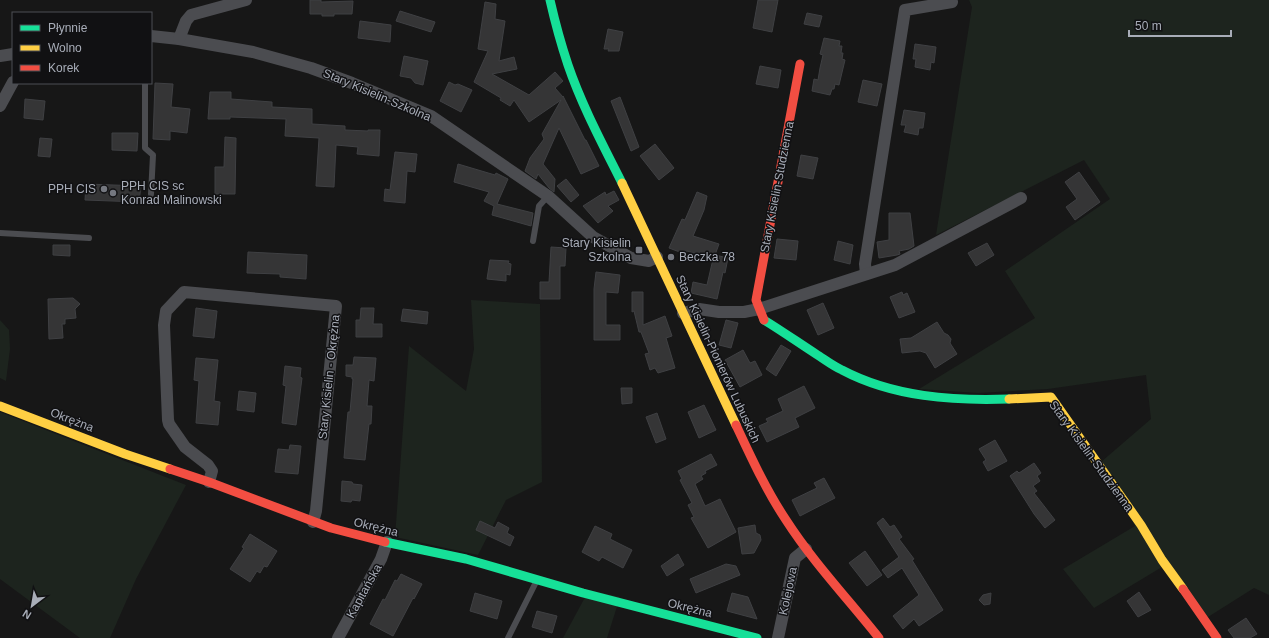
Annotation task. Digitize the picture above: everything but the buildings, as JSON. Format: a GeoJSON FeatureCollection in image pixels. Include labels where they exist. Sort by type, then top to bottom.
{"type":"FeatureCollection","features":[{"type":"Feature","properties":{"kind":"street"},"geometry":{"type":"LineString","coordinates":[[179,38],[186,21],[191,15],[246,0]]}},
{"type":"Feature","properties":{"kind":"street","name":"Stary Kisielin-Pionierów Lubuskich"},"geometry":{"type":"LineString","coordinates":[[550,0],[561,45],[581,98],[770,495],[806,549],[879,638]]}},
{"type":"Feature","properties":{"kind":"street"},"geometry":{"type":"LineString","coordinates":[[866,274],[865,264],[904,10],[952,2]]}},
{"type":"Feature","properties":{"kind":"street","name":"Stary Kisielin-Szkolna"},"geometry":{"type":"LineString","coordinates":[[152,36],[179,38],[252,52],[310,68],[352,83],[431,116],[548,196],[593,237],[631,258],[649,260],[656,257]]}},
{"type":"Feature","properties":{"kind":"street"},"geometry":{"type":"LineString","coordinates":[[0,56],[12,54]]}},
{"type":"Feature","properties":{"kind":"street","name":"Stary Kisielin-Studzienna"},"geometry":{"type":"LineString","coordinates":[[800,64],[756,300],[764,320],[841,370],[871,383],[906,392],[941,398],[979,400],[1051,397],[1141,525],[1162,560],[1217,638]]}},
{"type":"Feature","properties":{"kind":"street"},"geometry":{"type":"LineString","coordinates":[[0,106],[12,84]]}},
{"type":"Feature","properties":{"kind":"street"},"geometry":{"type":"LineString","coordinates":[[683,313],[699,308],[719,312],[744,312],[759,309],[895,265],[1021,198]]}},
{"type":"Feature","properties":{"kind":"street","name":"Stary Kisielin - Okrężna"},"geometry":{"type":"LineString","coordinates":[[209,482],[212,471],[208,465],[185,447],[169,424],[164,325],[166,311],[184,292],[336,306],[316,511],[313,522]]}},
{"type":"Feature","properties":{"kind":"street","name":"Okrężna"},"geometry":{"type":"LineString","coordinates":[[0,406],[125,454],[209,482],[331,528],[466,559],[583,594],[757,638]]}},
{"type":"Feature","properties":{"kind":"street","name":"Kapitańska"},"geometry":{"type":"LineString","coordinates":[[338,638],[381,559],[387,542]]}},
{"type":"Feature","properties":{"kind":"street","name":"Kolejowa"},"geometry":{"type":"LineString","coordinates":[[778,638],[795,558],[806,549]]}},
{"type":"Feature","properties":{"kind":"lane"},"geometry":{"type":"LineString","coordinates":[[145,84],[145,148],[153,155],[151,194]]}},
{"type":"Feature","properties":{"kind":"lane"},"geometry":{"type":"LineString","coordinates":[[533,241],[539,206],[548,196]]}},
{"type":"Feature","properties":{"kind":"lane"},"geometry":{"type":"LineString","coordinates":[[0,233],[89,238]]}},
{"type":"Feature","properties":{"kind":"lane"},"geometry":{"type":"LineString","coordinates":[[508,638],[537,580]]}},
{"type":"Feature","properties":{"kind":"shaded area"},"geometry":{"type":"Polygon","coordinates":[[[969,0],[1269,0],[1269,595],[1254,588],[1208,617],[1162,567],[1094,608],[1063,569],[1135,526],[1101,462],[1151,419],[1146,375],[1048,389],[978,393],[919,389],[1035,318],[1005,271],[1110,199],[1084,160],[936,235],[972,7],[969,0]]]}},
{"type":"Feature","properties":{"kind":"shaded area"},"geometry":{"type":"Polygon","coordinates":[[[471,300],[540,304],[542,482],[506,500],[478,555],[395,537],[409,346],[466,391],[474,349],[471,300]]]}},
{"type":"Feature","properties":{"kind":"shaded area"},"geometry":{"type":"Polygon","coordinates":[[[0,320],[9,330],[10,349],[6,381],[0,378],[0,320]]]}},
{"type":"Feature","properties":{"kind":"shaded area"},"geometry":{"type":"Polygon","coordinates":[[[0,412],[186,485],[136,579],[110,638],[80,638],[0,579],[0,412]]]}},
{"type":"Feature","properties":{"kind":"shaded area"},"geometry":{"type":"Polygon","coordinates":[[[589,590],[620,597],[607,638],[563,638],[589,590]]]}},
{"type":"Feature","properties":{"kind":"traffic: fast"},"geometry":{"type":"LineString","coordinates":[[550,0],[568,65],[593,125],[622,183]]}},
{"type":"Feature","properties":{"kind":"traffic: fast"},"geometry":{"type":"LineString","coordinates":[[764,320],[835,367],[882,386],[902,392],[945,398],[1009,399]]}},
{"type":"Feature","properties":{"kind":"traffic: fast"},"geometry":{"type":"LineString","coordinates":[[385,542],[466,559],[583,593],[757,638]]}},
{"type":"Feature","properties":{"kind":"traffic: slow"},"geometry":{"type":"LineString","coordinates":[[622,183],[736,425]]}},
{"type":"Feature","properties":{"kind":"traffic: slow"},"geometry":{"type":"LineString","coordinates":[[1009,399],[1051,397],[1141,525],[1162,560],[1183,589]]}},
{"type":"Feature","properties":{"kind":"traffic: slow"},"geometry":{"type":"LineString","coordinates":[[0,406],[125,454],[170,469]]}},
{"type":"Feature","properties":{"kind":"traffic: jam"},"geometry":{"type":"LineString","coordinates":[[764,320],[756,300],[800,64]]}},
{"type":"Feature","properties":{"kind":"traffic: jam"},"geometry":{"type":"LineString","coordinates":[[736,425],[765,485],[796,536],[879,638]]}},
{"type":"Feature","properties":{"kind":"traffic: jam"},"geometry":{"type":"LineString","coordinates":[[170,469],[209,482],[331,528],[385,542]]}},
{"type":"Feature","properties":{"kind":"traffic: jam"},"geometry":{"type":"LineString","coordinates":[[1183,589],[1217,638]]}},
{"type":"Feature","properties":{"kind":"place","name":"PPH CIS"},"geometry":{"type":"Point","coordinates":[104,189]}},
{"type":"Feature","properties":{"kind":"place","name":"PPH CIS sc Konrad Malinowski"},"geometry":{"type":"Point","coordinates":[113,193]}},
{"type":"Feature","properties":{"kind":"place","name":"Stary Kisielin Szkolna"},"geometry":{"type":"Point","coordinates":[639,250]}},
{"type":"Feature","properties":{"kind":"place","name":"Beczka 78"},"geometry":{"type":"Point","coordinates":[671,257]}}]}
